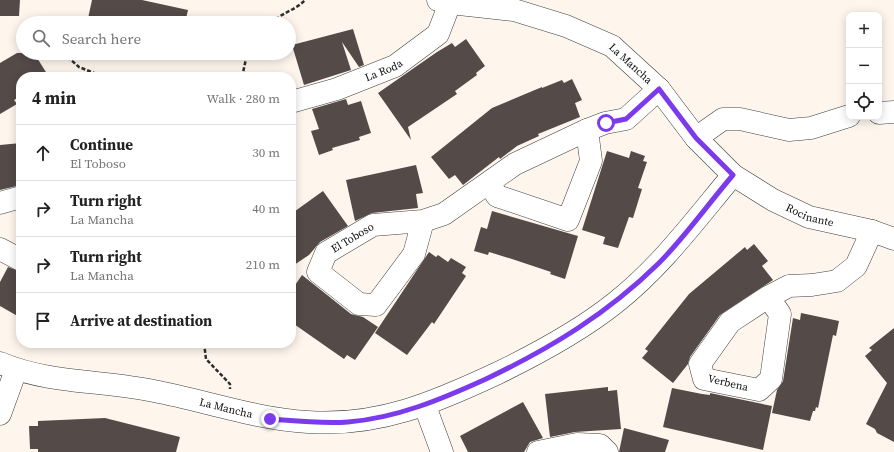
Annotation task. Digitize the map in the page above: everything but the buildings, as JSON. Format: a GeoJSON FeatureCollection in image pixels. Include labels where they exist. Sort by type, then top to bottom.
{"type":"FeatureCollection","features":[{"type":"Feature","properties":{"kind":"street","name":"La Mancha"},"geometry":{"type":"LineString","coordinates":[[8,367],[58,379],[153,390],[270,419],[349,422],[390,415],[425,406],[521,362],[569,335],[616,302],[660,262],[733,175],[696,138],[659,89],[612,46],[566,26],[514,10],[444,2]]}},
{"type":"Feature","properties":{"kind":"street","name":"La Roda"},"geometry":{"type":"LineString","coordinates":[[296,101],[337,89],[395,66],[438,34],[444,2]]}},
{"type":"Feature","properties":{"kind":"street","name":"El Toboso"},"geometry":{"type":"LineString","coordinates":[[423,221],[414,254],[376,305],[359,304],[318,272],[326,253],[373,225],[423,221],[444,214],[515,164],[587,130],[606,123],[626,119],[659,89]]}},
{"type":"Feature","properties":{"kind":"street"},"geometry":{"type":"LineString","coordinates":[[882,113],[894,112]]}},
{"type":"Feature","properties":{"kind":"street"},"geometry":{"type":"LineString","coordinates":[[696,138],[723,119],[740,119],[789,130],[811,128],[846,117]]}},
{"type":"Feature","properties":{"kind":"street"},"geometry":{"type":"LineString","coordinates":[[489,183],[497,196],[568,220],[591,160],[587,130]]}},
{"type":"Feature","properties":{"kind":"street","name":"Rocinante"},"geometry":{"type":"LineString","coordinates":[[733,175],[773,200],[809,217],[872,231],[894,239]]}},
{"type":"Feature","properties":{"kind":"street"},"geometry":{"type":"LineString","coordinates":[[0,203],[16,198]]}},
{"type":"Feature","properties":{"kind":"street"},"geometry":{"type":"LineString","coordinates":[[768,298],[789,286],[837,282],[856,266],[872,231]]}},
{"type":"Feature","properties":{"kind":"street"},"geometry":{"type":"LineString","coordinates":[[0,249],[16,257]]}},
{"type":"Feature","properties":{"kind":"street"},"geometry":{"type":"LineString","coordinates":[[0,414],[8,367]]}},
{"type":"Feature","properties":{"kind":"street"},"geometry":{"type":"LineString","coordinates":[[425,406],[442,452]]}},
{"type":"Feature","properties":{"kind":"street"},"geometry":{"type":"LineString","coordinates":[[538,452],[577,444],[600,445],[608,452]]}},
{"type":"Feature","properties":{"kind":"path"},"geometry":{"type":"LineString","coordinates":[[279,16],[300,5],[305,0]]}},
{"type":"Feature","properties":{"kind":"path"},"geometry":{"type":"LineString","coordinates":[[71,60],[79,67],[92,72]]}},
{"type":"Feature","properties":{"kind":"path"},"geometry":{"type":"LineString","coordinates":[[243,72],[246,60]]}},
{"type":"Feature","properties":{"kind":"path"},"geometry":{"type":"LineString","coordinates":[[205,348],[206,359],[230,384],[231,409]]}},
{"type":"Feature","properties":{"kind":"route"},"geometry":{"type":"LineString","coordinates":[[270,419],[310,422],[349,422],[390,415],[425,406],[452,395],[521,362],[569,335],[616,302],[660,262],[733,175],[696,138],[659,89],[626,119],[606,123]]}}]}
